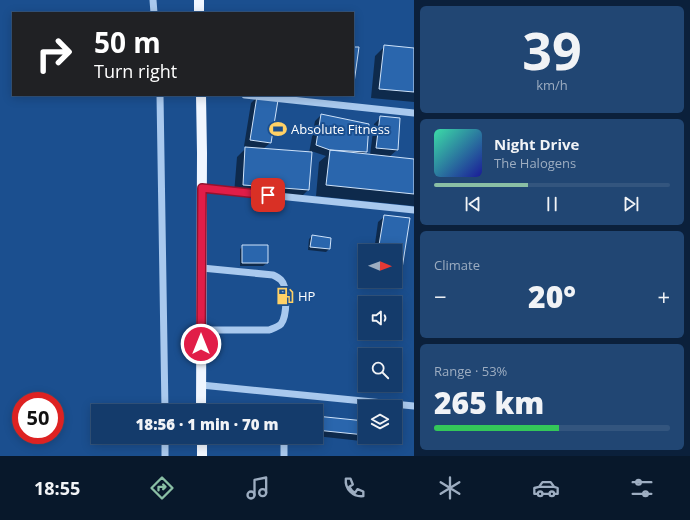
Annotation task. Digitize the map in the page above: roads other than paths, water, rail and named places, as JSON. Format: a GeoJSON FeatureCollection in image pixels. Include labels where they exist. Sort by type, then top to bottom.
{"type":"FeatureCollection","features":[{"type":"Feature","properties":{"kind":"main road"},"geometry":{"type":"LineString","coordinates":[[199,0],[199,12]]}},
{"type":"Feature","properties":{"kind":"main road"},"geometry":{"type":"LineString","coordinates":[[201,96],[202,404]]}},
{"type":"Feature","properties":{"kind":"main road"},"geometry":{"type":"LineString","coordinates":[[202,444],[202,456]]}},
{"type":"Feature","properties":{"kind":"street"},"geometry":{"type":"LineString","coordinates":[[153,0],[154,12]]}},
{"type":"Feature","properties":{"kind":"street"},"geometry":{"type":"LineString","coordinates":[[160,96],[165,404]]}},
{"type":"Feature","properties":{"kind":"street"},"geometry":{"type":"LineString","coordinates":[[254,96],[414,113]]}},
{"type":"Feature","properties":{"kind":"street"},"geometry":{"type":"LineString","coordinates":[[202,188],[414,210]]}},
{"type":"Feature","properties":{"kind":"street"},"geometry":{"type":"LineString","coordinates":[[202,268],[273,275],[281,280],[285,288],[286,298],[282,322],[277,327],[269,330],[202,330]]}},
{"type":"Feature","properties":{"kind":"street"},"geometry":{"type":"LineString","coordinates":[[201,385],[414,406]]}},
{"type":"Feature","properties":{"kind":"street"},"geometry":{"type":"LineString","coordinates":[[165,444],[165,456]]}},
{"type":"Feature","properties":{"kind":"street"},"geometry":{"type":"LineString","coordinates":[[284,444],[284,456]]}},
{"type":"Feature","properties":{"kind":"place","name":"Absolute Fitness"},"geometry":{"type":"Point","coordinates":[278,129]}},
{"type":"Feature","properties":{"kind":"place","name":"HP"},"geometry":{"type":"Point","coordinates":[285,296]}}]}
